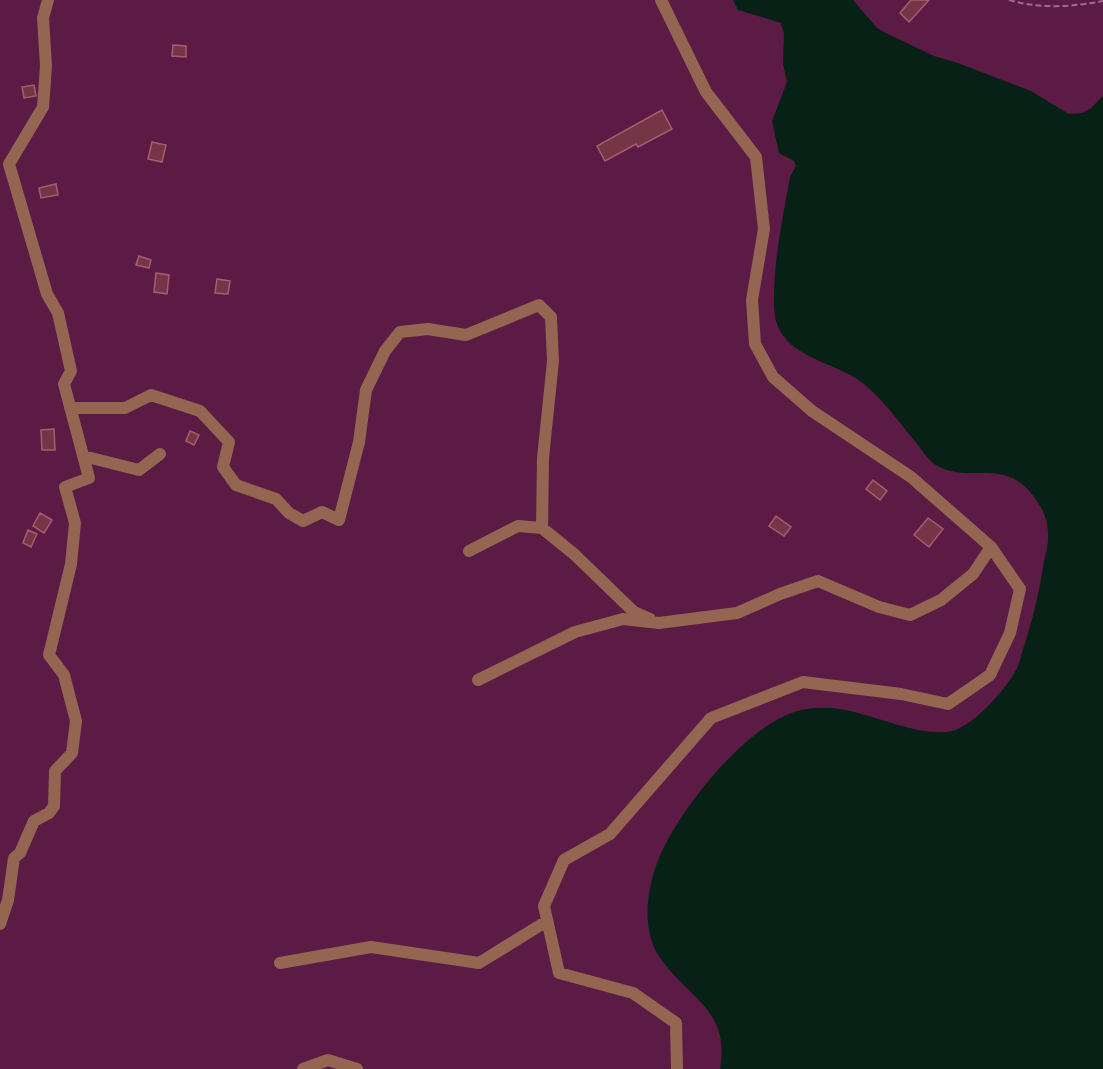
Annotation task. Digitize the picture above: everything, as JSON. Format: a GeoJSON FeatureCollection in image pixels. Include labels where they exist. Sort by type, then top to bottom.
{"type":"FeatureCollection","features":[{"type":"Feature","properties":{"kind":"street"},"geometry":{"type":"LineString","coordinates":[[0,924],[8,900],[14,858],[21,853],[34,820],[49,813],[54,806],[55,771],[72,753],[76,721],[64,675],[49,655],[71,564],[75,523],[65,487],[89,478],[63,384],[71,371],[58,313],[47,294],[9,164],[43,107],[46,66],[43,18],[48,0]]}},
{"type":"Feature","properties":{"kind":"street"},"geometry":{"type":"LineString","coordinates":[[661,0],[706,92],[756,157],[764,229],[752,300],[755,344],[772,377],[812,411],[911,477],[991,547],[1020,589],[1010,633],[990,675],[948,704],[901,694],[802,682],[711,718],[610,834],[564,860],[544,906],[559,973],[633,993],[676,1023],[677,1069]]}},
{"type":"Feature","properties":{"kind":"street"},"geometry":{"type":"LineString","coordinates":[[70,408],[125,408],[151,395],[200,411],[229,442],[223,467],[236,486],[276,499],[289,513],[303,521],[322,512],[339,520],[359,442],[366,390],[386,351],[400,332],[428,329],[466,335],[539,305],[551,317],[553,361],[543,458],[542,528]]}},
{"type":"Feature","properties":{"kind":"street"},"geometry":{"type":"LineString","coordinates":[[83,456],[139,470],[160,454]]}},
{"type":"Feature","properties":{"kind":"street"},"geometry":{"type":"LineString","coordinates":[[469,550],[518,526],[542,528],[574,554],[633,612],[659,623]]}},
{"type":"Feature","properties":{"kind":"street"},"geometry":{"type":"LineString","coordinates":[[478,680],[575,632],[623,619],[659,623],[737,613],[780,594],[818,581],[879,607],[910,615],[940,600],[973,574],[991,547]]}},
{"type":"Feature","properties":{"kind":"street"},"geometry":{"type":"LineString","coordinates":[[279,963],[371,947],[479,963],[547,921]]}},
{"type":"Feature","properties":{"kind":"street"},"geometry":{"type":"LineString","coordinates":[[303,1069],[328,1060],[357,1069]]}},
{"type":"Feature","properties":{"kind":"path"},"geometry":{"type":"LineString","coordinates":[[1009,0],[1038,6],[1103,1]]}},
{"type":"Feature","properties":{"kind":"shaded area"},"geometry":{"type":"Polygon","coordinates":[[[733,0],[853,0],[877,28],[888,34],[934,56],[1031,91],[1069,114],[1082,113],[1103,96],[1103,1069],[720,1069],[722,1050],[714,1020],[706,1008],[663,962],[651,938],[648,925],[648,897],[654,870],[668,839],[681,817],[715,773],[754,735],[774,721],[800,710],[829,708],[912,728],[940,732],[961,728],[990,704],[1007,684],[1018,666],[1039,591],[1048,541],[1047,524],[1042,510],[1023,485],[999,474],[961,473],[936,465],[926,456],[886,405],[864,384],[803,353],[783,336],[775,314],[776,267],[790,177],[796,166],[794,161],[779,153],[772,121],[787,82],[783,64],[784,34],[781,23],[738,10],[733,0]]]}},
{"type":"Feature","properties":{"kind":"building"},"geometry":{"type":"Polygon","coordinates":[[[911,0],[929,0],[909,22],[900,13],[911,0]]]}},
{"type":"Feature","properties":{"kind":"building"},"geometry":{"type":"Polygon","coordinates":[[[173,45],[186,46],[186,57],[172,56],[173,45]]]}},
{"type":"Feature","properties":{"kind":"building"},"geometry":{"type":"Polygon","coordinates":[[[34,85],[36,96],[24,98],[22,87],[34,85]]]}},
{"type":"Feature","properties":{"kind":"building"},"geometry":{"type":"Polygon","coordinates":[[[662,110],[672,129],[638,147],[636,144],[605,161],[597,146],[662,110]]]}},
{"type":"Feature","properties":{"kind":"building"},"geometry":{"type":"Polygon","coordinates":[[[152,142],[166,145],[162,162],[148,159],[152,142]]]}},
{"type":"Feature","properties":{"kind":"building"},"geometry":{"type":"Polygon","coordinates":[[[56,184],[58,195],[41,198],[39,188],[56,184]]]}},
{"type":"Feature","properties":{"kind":"building"},"geometry":{"type":"Polygon","coordinates":[[[139,256],[151,260],[149,268],[136,265],[139,256]]]}},
{"type":"Feature","properties":{"kind":"building"},"geometry":{"type":"Polygon","coordinates":[[[156,273],[169,275],[167,294],[154,292],[156,273]]]}},
{"type":"Feature","properties":{"kind":"building"},"geometry":{"type":"Polygon","coordinates":[[[217,279],[230,281],[228,294],[215,293],[217,279]]]}},
{"type":"Feature","properties":{"kind":"building"},"geometry":{"type":"Polygon","coordinates":[[[54,429],[55,450],[42,450],[41,430],[54,429]]]}},
{"type":"Feature","properties":{"kind":"building"},"geometry":{"type":"Polygon","coordinates":[[[190,431],[199,435],[194,445],[186,441],[190,431]]]}},
{"type":"Feature","properties":{"kind":"building"},"geometry":{"type":"Polygon","coordinates":[[[873,480],[887,491],[880,500],[866,489],[873,480]]]}},
{"type":"Feature","properties":{"kind":"building"},"geometry":{"type":"Polygon","coordinates":[[[40,513],[52,520],[44,533],[33,526],[40,513]]]}},
{"type":"Feature","properties":{"kind":"building"},"geometry":{"type":"Polygon","coordinates":[[[776,516],[791,527],[784,536],[769,526],[776,516]]]}},
{"type":"Feature","properties":{"kind":"building"},"geometry":{"type":"Polygon","coordinates":[[[928,518],[943,529],[929,547],[914,535],[928,518]]]}},
{"type":"Feature","properties":{"kind":"building"},"geometry":{"type":"Polygon","coordinates":[[[28,530],[37,534],[31,547],[23,543],[28,530]]]}}]}
